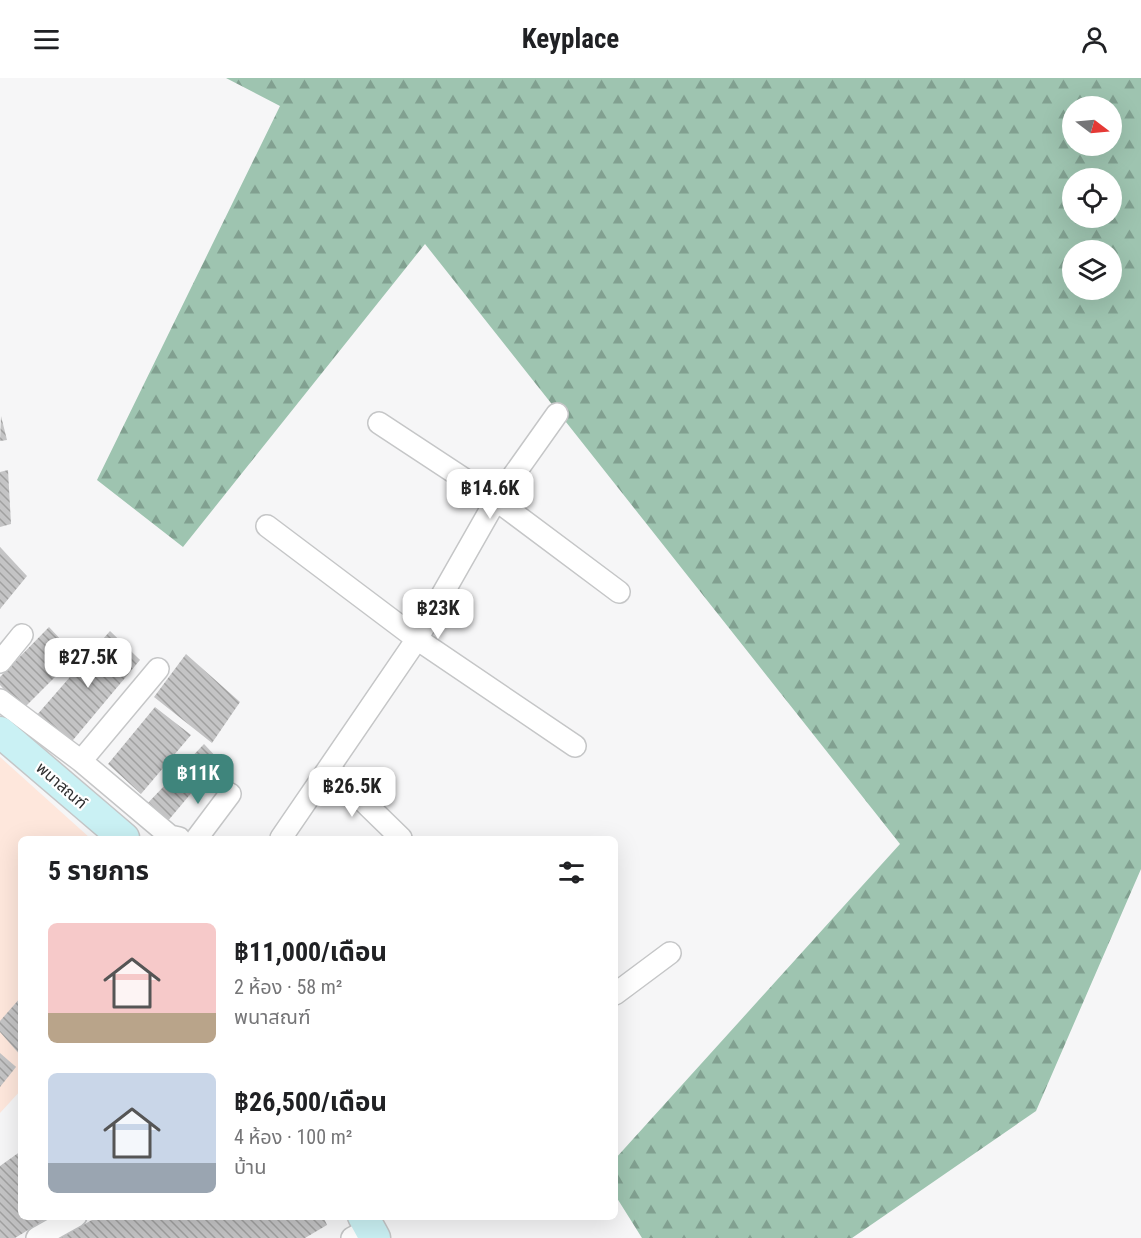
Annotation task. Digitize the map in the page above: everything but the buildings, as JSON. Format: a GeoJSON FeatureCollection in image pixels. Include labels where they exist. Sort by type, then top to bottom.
{"type":"FeatureCollection","features":[{"type":"Feature","properties":{"kind":"street"},"geometry":{"type":"LineString","coordinates":[[282,836],[417,639],[496,500],[557,414]]}},
{"type":"Feature","properties":{"kind":"street"},"geometry":{"type":"LineString","coordinates":[[380,423],[496,500],[619,592]]}},
{"type":"Feature","properties":{"kind":"street"},"geometry":{"type":"LineString","coordinates":[[267,526],[417,639],[574,746]]}},
{"type":"Feature","properties":{"kind":"street"},"geometry":{"type":"LineString","coordinates":[[0,662],[22,635]]}},
{"type":"Feature","properties":{"kind":"street"},"geometry":{"type":"LineString","coordinates":[[81,761],[158,669]]}},
{"type":"Feature","properties":{"kind":"street"},"geometry":{"type":"LineString","coordinates":[[0,700],[81,761],[170,836]]}},
{"type":"Feature","properties":{"kind":"street","name":"พนาสณฑ์"},"geometry":{"type":"LineString","coordinates":[[0,732],[122,836]]}},
{"type":"Feature","properties":{"kind":"street"},"geometry":{"type":"LineString","coordinates":[[330,769],[399,836]]}},
{"type":"Feature","properties":{"kind":"street"},"geometry":{"type":"LineString","coordinates":[[198,836],[230,794]]}},
{"type":"Feature","properties":{"kind":"street"},"geometry":{"type":"LineString","coordinates":[[618,992],[670,953]]}},
{"type":"Feature","properties":{"kind":"street"},"geometry":{"type":"LineString","coordinates":[[38,1238],[69,1220]]}},
{"type":"Feature","properties":{"kind":"shaded area"},"geometry":{"type":"Polygon","coordinates":[[[0,757],[88,836],[18,836],[18,1093],[0,1113],[0,757]]]}},
{"type":"Feature","properties":{"kind":"green space"},"geometry":{"type":"Polygon","coordinates":[[[226,78],[1141,78],[1141,869],[1036,1111],[852,1238],[642,1238],[618,1200],[618,1156],[900,844],[425,244],[183,547],[97,480],[280,106],[226,78]]]}}]}
